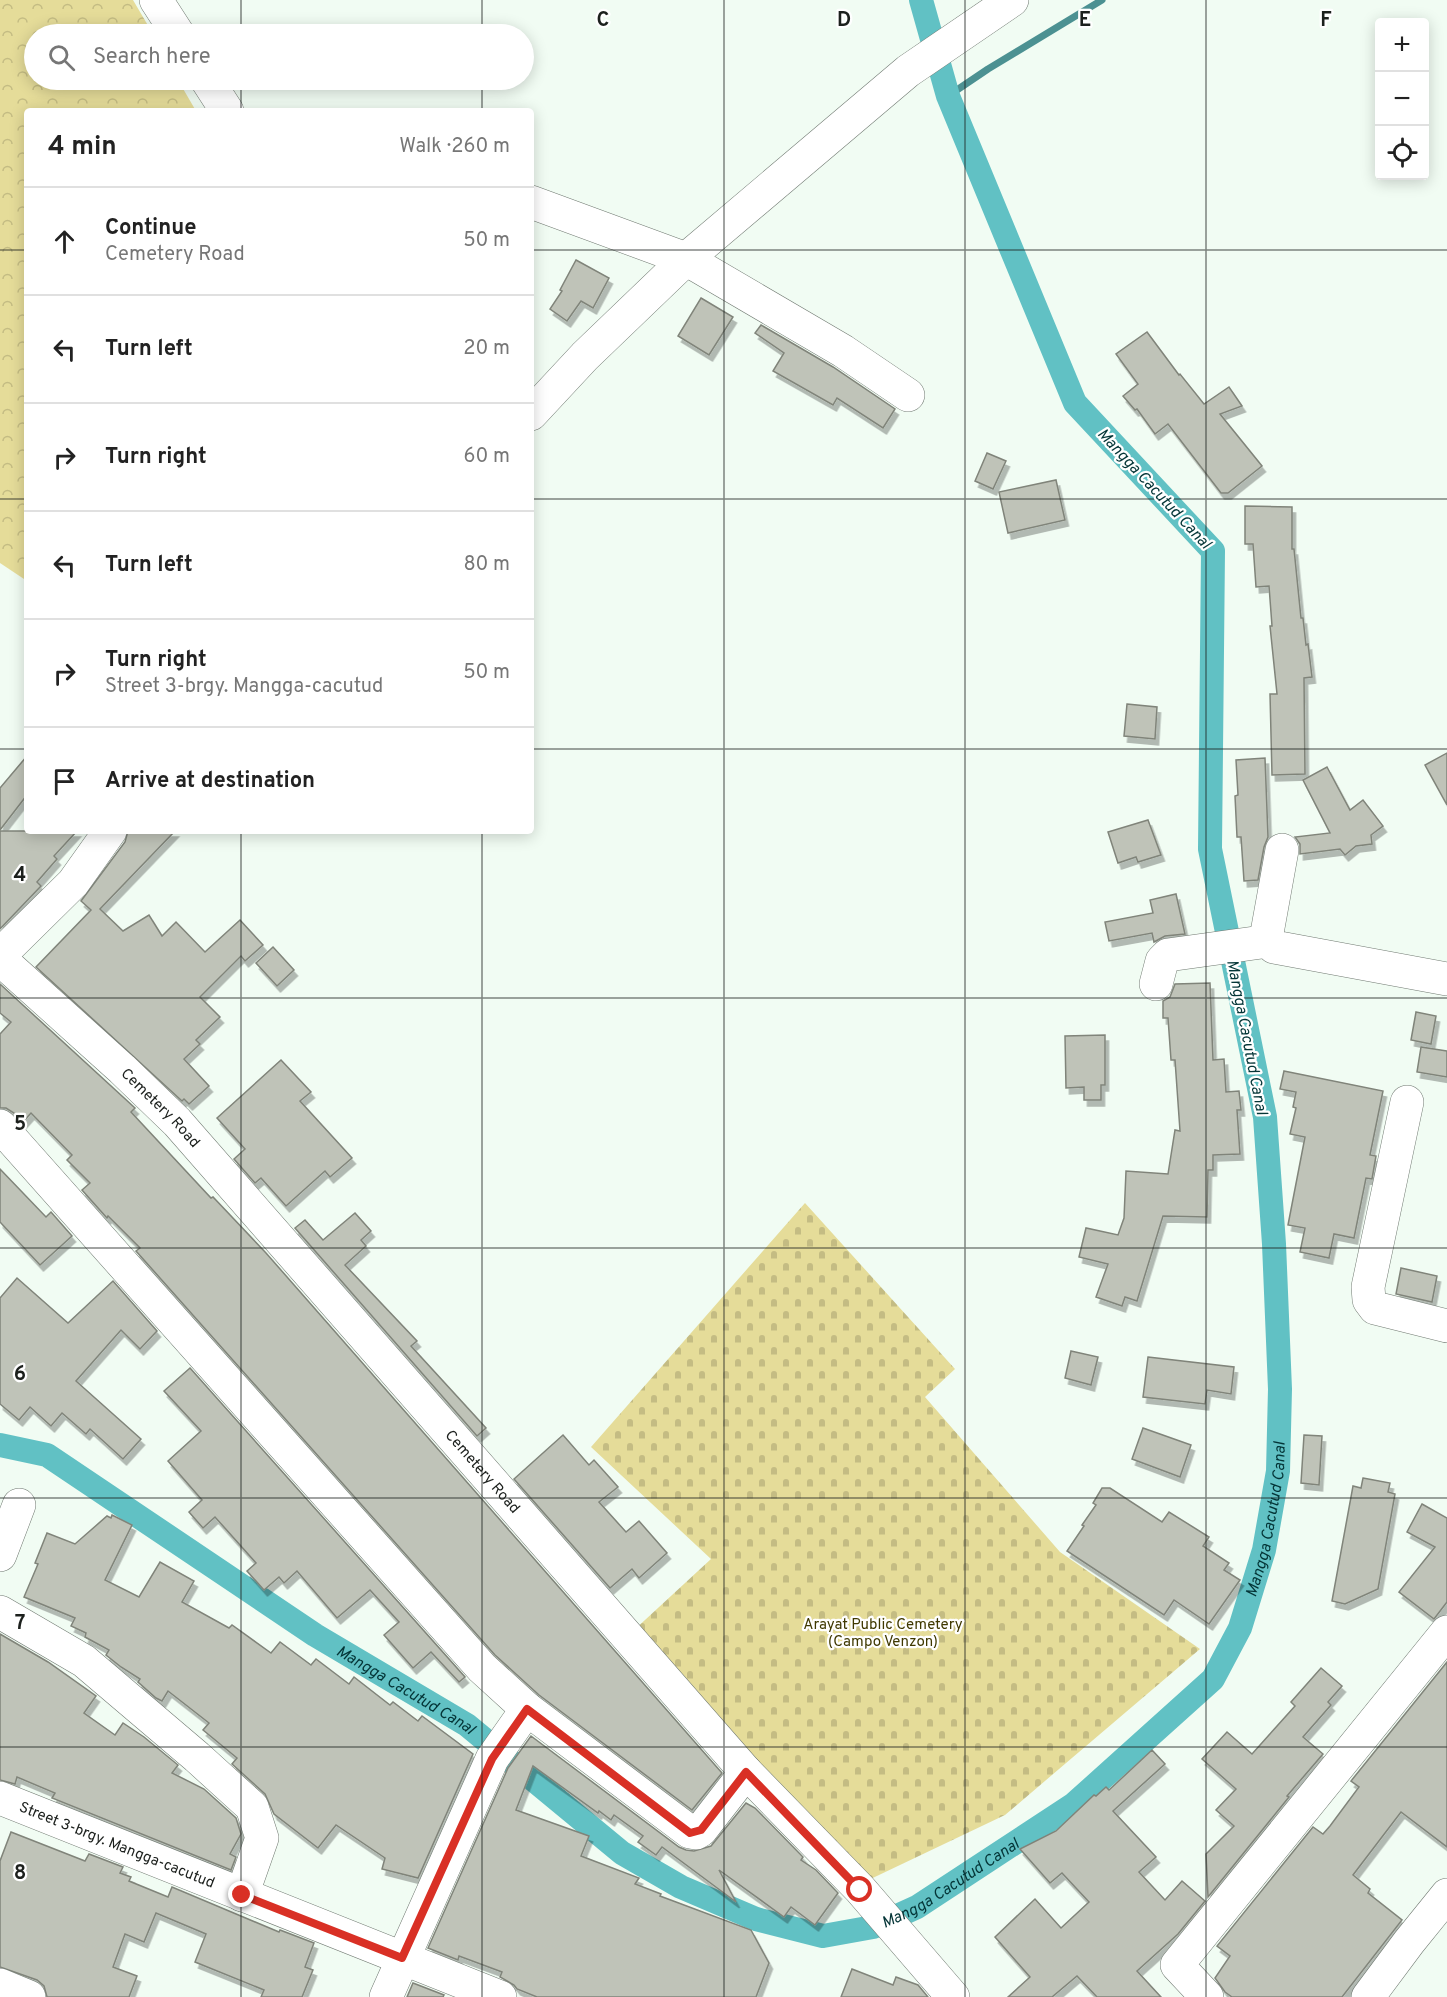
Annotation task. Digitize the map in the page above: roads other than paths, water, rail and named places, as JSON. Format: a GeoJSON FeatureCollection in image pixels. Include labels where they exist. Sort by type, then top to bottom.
{"type":"FeatureCollection","features":[{"type":"Feature","properties":{"kind":"street"},"geometry":{"type":"LineString","coordinates":[[156,0],[172,24]]}},
{"type":"Feature","properties":{"kind":"street"},"geometry":{"type":"LineString","coordinates":[[534,411],[585,356],[686,259],[908,71],[1012,0]]}},
{"type":"Feature","properties":{"kind":"street"},"geometry":{"type":"LineString","coordinates":[[213,90],[225,108]]}},
{"type":"Feature","properties":{"kind":"street"},"geometry":{"type":"LineString","coordinates":[[534,203],[686,259],[843,351],[908,395]]}},
{"type":"Feature","properties":{"kind":"street"},"geometry":{"type":"LineString","coordinates":[[0,957],[73,883],[108,834]]}},
{"type":"Feature","properties":{"kind":"street"},"geometry":{"type":"LineString","coordinates":[[1262,942],[1267,933],[1282,850]]}},
{"type":"Feature","properties":{"kind":"street"},"geometry":{"type":"LineString","coordinates":[[1156,984],[1162,961],[1168,955],[1262,942],[1274,947],[1447,979]]}},
{"type":"Feature","properties":{"kind":"street","name":"Cemetery Road"},"geometry":{"type":"LineString","coordinates":[[0,957],[177,1122],[746,1772],[866,1897],[953,1997]]}},
{"type":"Feature","properties":{"kind":"street"},"geometry":{"type":"LineString","coordinates":[[1407,1102],[1368,1287],[1369,1300],[1375,1308],[1447,1326]]}},
{"type":"Feature","properties":{"kind":"street"},"geometry":{"type":"LineString","coordinates":[[0,1126],[482,1668],[527,1709],[690,1833],[701,1830],[746,1772]]}},
{"type":"Feature","properties":{"kind":"street"},"geometry":{"type":"LineString","coordinates":[[0,1555],[18,1505]]}},
{"type":"Feature","properties":{"kind":"street"},"geometry":{"type":"LineString","coordinates":[[0,1612],[84,1661],[252,1807],[262,1838],[242,1895]]}},
{"type":"Feature","properties":{"kind":"street"},"geometry":{"type":"LineString","coordinates":[[1207,1997],[1177,1965],[1447,1632]]}},
{"type":"Feature","properties":{"kind":"street"},"geometry":{"type":"LineString","coordinates":[[386,1997],[499,1748],[527,1709]]}},
{"type":"Feature","properties":{"kind":"street","name":"Street 3-brgy. Mangga-cacutud"},"geometry":{"type":"LineString","coordinates":[[0,1798],[500,1997]]}},
{"type":"Feature","properties":{"kind":"street"},"geometry":{"type":"LineString","coordinates":[[1368,1997],[1408,1942],[1447,1895]]}},
{"type":"Feature","properties":{"kind":"street"},"geometry":{"type":"LineString","coordinates":[[0,1985],[29,1997]]}},
{"type":"Feature","properties":{"kind":"waterway","name":"Mangga Cacutud Canal"},"geometry":{"type":"LineString","coordinates":[[0,1445],[47,1455],[315,1635],[467,1725],[622,1853],[681,1887],[756,1919],[823,1936],[873,1927],[917,1907],[1074,1804],[1213,1679],[1240,1628],[1264,1550],[1278,1471],[1280,1389],[1274,1244],[1265,1117],[1210,849],[1213,551],[1075,403],[948,96],[921,0]]}},
{"type":"Feature","properties":{"kind":"waterway"},"geometry":{"type":"LineString","coordinates":[[948,96],[1102,0]]}},
{"type":"Feature","properties":{"kind":"park label","name":"Arayat Public Cemetery (Campo Venzon)"},"geometry":{"type":"Point","coordinates":[883,1632]}}]}
